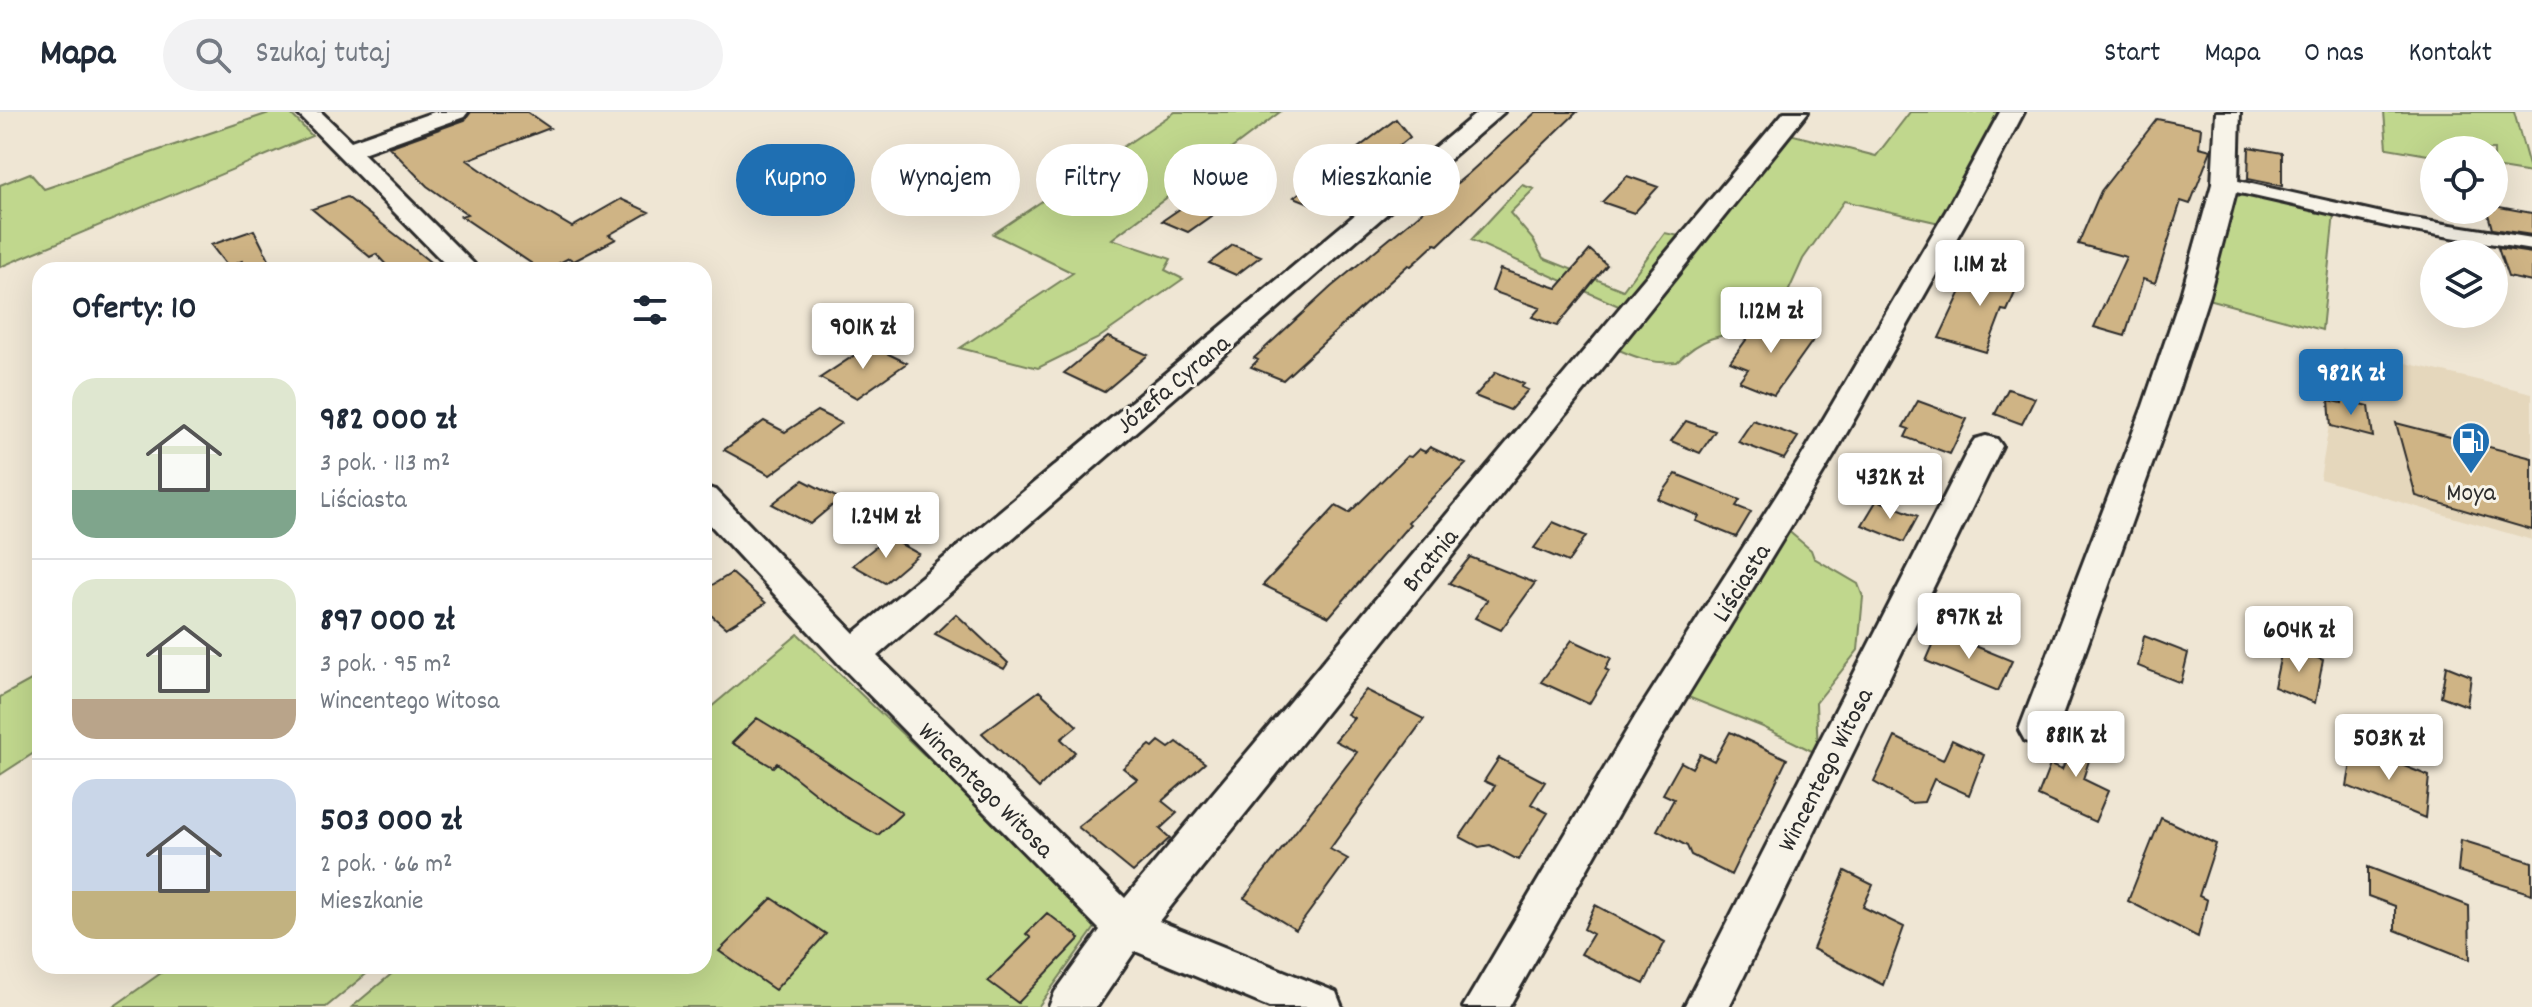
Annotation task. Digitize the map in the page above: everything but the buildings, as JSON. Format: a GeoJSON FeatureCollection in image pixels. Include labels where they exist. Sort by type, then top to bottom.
{"type":"FeatureCollection","features":[{"type":"Feature","properties":{"kind":"street"},"geometry":{"type":"LineString","coordinates":[[308,112],[458,262]]}},
{"type":"Feature","properties":{"kind":"street"},"geometry":{"type":"LineString","coordinates":[[346,151],[456,112]]}},
{"type":"Feature","properties":{"kind":"street","name":"Józefa Cyrana"},"geometry":{"type":"LineString","coordinates":[[853,655],[1492,112]]}},
{"type":"Feature","properties":{"kind":"street","name":"Liściasta"},"geometry":{"type":"LineString","coordinates":[[1485,1007],[1649,726],[1817,457],[1959,211],[2012,112]]}},
{"type":"Feature","properties":{"kind":"street"},"geometry":{"type":"LineString","coordinates":[[2038,730],[2158,406],[2195,295],[2225,184],[2228,112]]}},
{"type":"Feature","properties":{"kind":"street","name":"Bratnia"},"geometry":{"type":"LineString","coordinates":[[1071,1007],[1127,928],[1790,113]]}},
{"type":"Feature","properties":{"kind":"street"},"geometry":{"type":"LineString","coordinates":[[2225,184],[2395,222],[2532,244]]}},
{"type":"Feature","properties":{"kind":"street","name":"Wincentego Witosa"},"geometry":{"type":"LineString","coordinates":[[1706,1007],[1986,446]]}},
{"type":"Feature","properties":{"kind":"street","name":"Wincentego Witosa"},"geometry":{"type":"LineString","coordinates":[[712,506],[853,655],[1127,928],[1320,1007]]}},
{"type":"Feature","properties":{"kind":"shaded area"},"geometry":{"type":"Polygon","coordinates":[[[2342,348],[2532,393],[2532,540],[2320,479],[2342,348]]]}},
{"type":"Feature","properties":{"kind":"green space"},"geometry":{"type":"Polygon","coordinates":[[[272,112],[289,112],[312,136],[0,267],[0,185],[30,173],[44,189],[272,112]]]}},
{"type":"Feature","properties":{"kind":"green space"},"geometry":{"type":"Polygon","coordinates":[[[1175,112],[1280,112],[1238,144],[1164,144],[1164,200],[1148,212],[1148,144],[1127,144],[1175,112]]]}},
{"type":"Feature","properties":{"kind":"green space"},"geometry":{"type":"Polygon","coordinates":[[[1910,112],[1999,112],[1944,224],[1844,201],[1803,259],[1785,299],[1751,332],[1729,334],[1702,342],[1677,362],[1647,360],[1619,350],[1708,232],[1790,134],[1876,156],[1910,112]]]}},
{"type":"Feature","properties":{"kind":"green space"},"geometry":{"type":"Polygon","coordinates":[[[2384,112],[2514,112],[2531,173],[2508,169],[2508,136],[2420,136],[2420,154],[2387,148],[2384,112]]]}},
{"type":"Feature","properties":{"kind":"green space"},"geometry":{"type":"Polygon","coordinates":[[[1522,185],[1534,189],[1510,213],[1534,241],[1543,258],[1623,290],[1665,233],[1684,237],[1623,308],[1471,240],[1522,185]]]}},
{"type":"Feature","properties":{"kind":"green space"},"geometry":{"type":"Polygon","coordinates":[[[2259,195],[2334,213],[2322,330],[2204,298],[2236,196],[2259,195]]]}},
{"type":"Feature","properties":{"kind":"green space"},"geometry":{"type":"Polygon","coordinates":[[[1036,205],[1036,216],[1142,216],[1112,239],[1171,259],[1165,270],[1183,279],[1097,339],[1038,368],[960,348],[1073,273],[993,234],[1036,205]]]}},
{"type":"Feature","properties":{"kind":"green space"},"geometry":{"type":"Polygon","coordinates":[[[1786,529],[1811,550],[1814,558],[1858,584],[1863,597],[1858,650],[1816,703],[1818,754],[1763,727],[1688,697],[1786,529]]]}},
{"type":"Feature","properties":{"kind":"green space"},"geometry":{"type":"Polygon","coordinates":[[[798,634],[1099,922],[1038,1007],[352,1007],[391,974],[712,974],[712,706],[798,634]]]}},
{"type":"Feature","properties":{"kind":"green space"},"geometry":{"type":"Polygon","coordinates":[[[32,679],[32,754],[0,775],[0,697],[32,679]]]}},
{"type":"Feature","properties":{"kind":"green space"},"geometry":{"type":"Polygon","coordinates":[[[160,974],[366,974],[326,1007],[113,1007],[160,974]]]}},
{"type":"Feature","properties":{"kind":"place","name":"Moya"},"geometry":{"type":"Point","coordinates":[2471,475]}}]}
